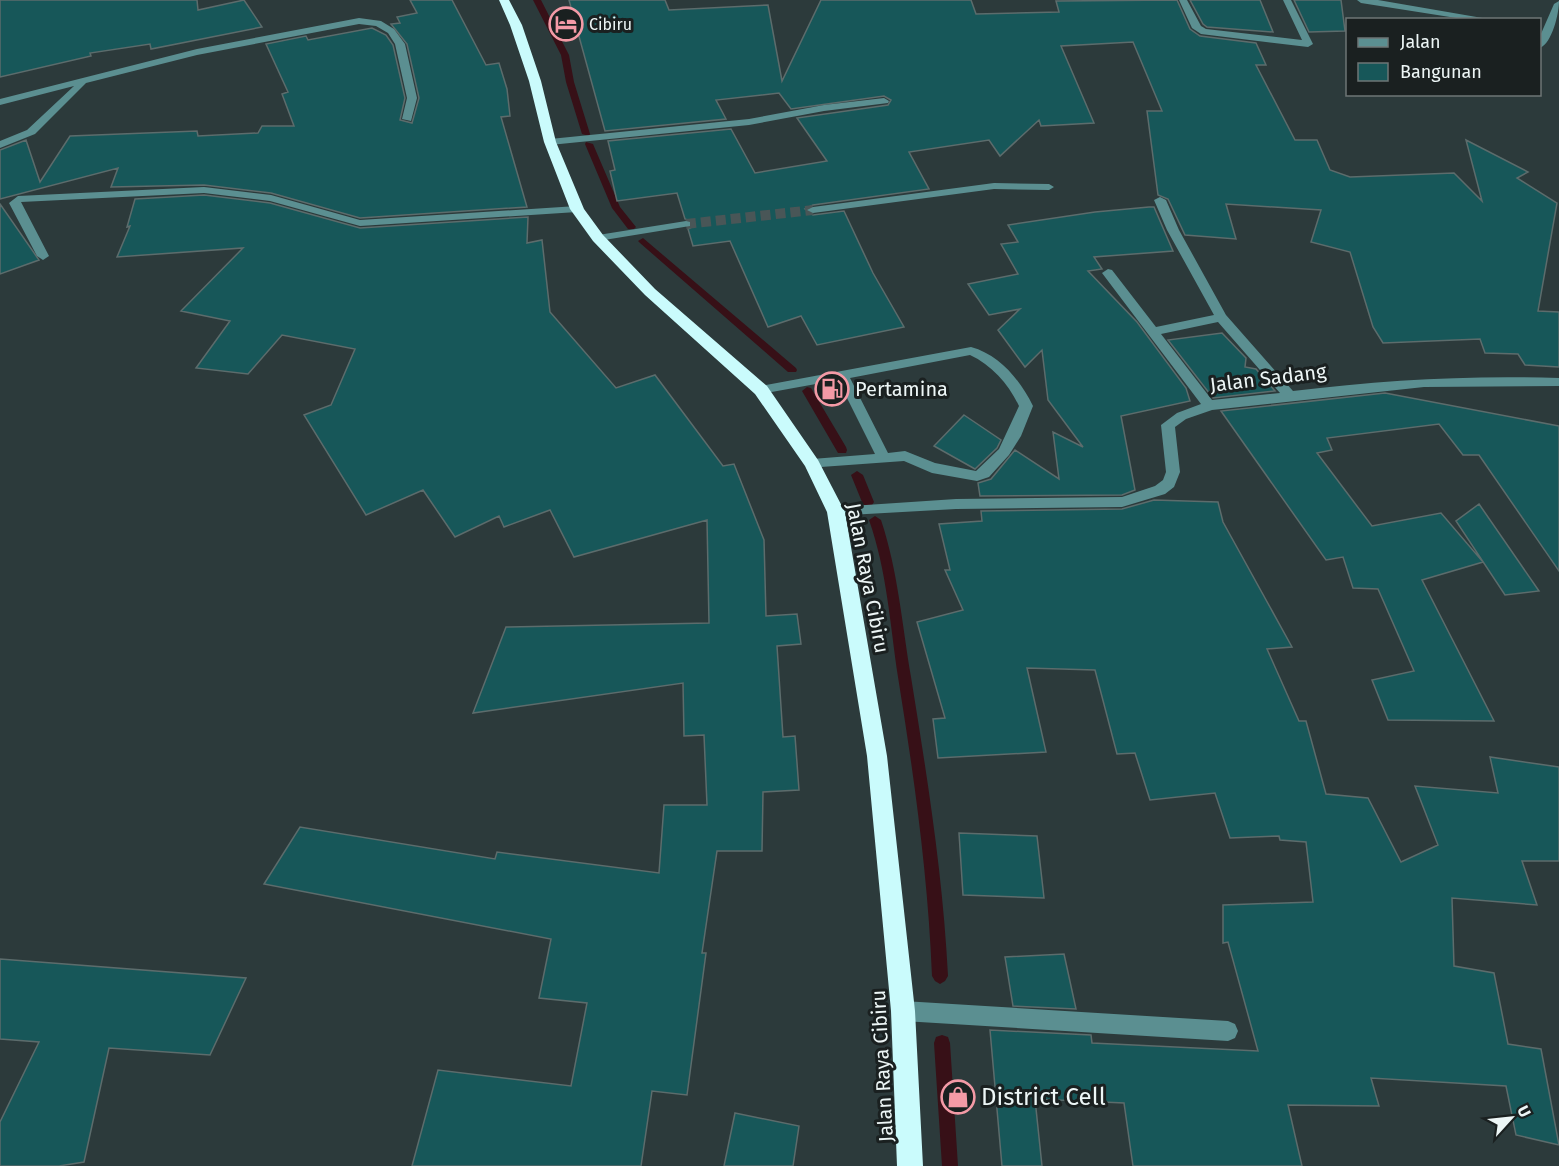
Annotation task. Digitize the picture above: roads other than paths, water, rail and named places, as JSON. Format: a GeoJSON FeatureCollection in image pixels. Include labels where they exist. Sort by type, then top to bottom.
{"type":"FeatureCollection","features":[{"type":"Feature","properties":{"kind":"highway","name":"Jalan Raya Cibiru"},"geometry":{"type":"LineString","coordinates":[[504,0],[516,25],[536,81],[550,142],[577,209],[598,238],[650,292],[761,390],[812,464],[836,512],[877,756],[903,1011],[910,1166]]}},
{"type":"Feature","properties":{"kind":"street"},"geometry":{"type":"LineString","coordinates":[[1183,0],[1197,28],[1204,32],[1308,44],[1287,0]]}},
{"type":"Feature","properties":{"kind":"street"},"geometry":{"type":"LineString","coordinates":[[1361,0],[1477,18]]}},
{"type":"Feature","properties":{"kind":"street"},"geometry":{"type":"LineString","coordinates":[[1544,28],[1559,4]]}},
{"type":"Feature","properties":{"kind":"street"},"geometry":{"type":"LineString","coordinates":[[0,102],[197,52],[359,21],[378,23],[392,31],[400,44],[412,98],[407,119]]}},
{"type":"Feature","properties":{"kind":"street"},"geometry":{"type":"LineString","coordinates":[[0,145],[31,132],[85,82]]}},
{"type":"Feature","properties":{"kind":"street"},"geometry":{"type":"LineString","coordinates":[[550,142],[749,122],[884,101]]}},
{"type":"Feature","properties":{"kind":"street"},"geometry":{"type":"LineString","coordinates":[[813,210],[994,186],[1048,187]]}},
{"type":"Feature","properties":{"kind":"street"},"geometry":{"type":"LineString","coordinates":[[43,256],[15,203],[18,199],[204,190],[271,198],[360,223],[577,209]]}},
{"type":"Feature","properties":{"kind":"street"},"geometry":{"type":"LineString","coordinates":[[1160,200],[1173,230],[1221,317],[1290,396]]}},
{"type":"Feature","properties":{"kind":"street"},"geometry":{"type":"LineString","coordinates":[[598,238],[686,224]]}},
{"type":"Feature","properties":{"kind":"street"},"geometry":{"type":"LineString","coordinates":[[1108,273],[1208,404]]}},
{"type":"Feature","properties":{"kind":"street"},"geometry":{"type":"LineString","coordinates":[[1154,331],[1221,317]]}},
{"type":"Feature","properties":{"kind":"street"},"geometry":{"type":"LineString","coordinates":[[761,390],[971,351],[988,358],[1022,397],[1026,406],[1014,436],[1004,452],[984,473],[977,476],[932,468],[905,456],[812,464]]}},
{"type":"Feature","properties":{"kind":"street"},"geometry":{"type":"LineString","coordinates":[[842,375],[884,458]]}},
{"type":"Feature","properties":{"kind":"street","name":"Jalan Sadang"},"geometry":{"type":"LineString","coordinates":[[836,512],[956,504],[1122,502],[1160,490],[1169,483],[1173,472],[1168,425],[1178,417],[1208,404],[1437,380],[1559,382]]}},
{"type":"Feature","properties":{"kind":"street"},"geometry":{"type":"LineString","coordinates":[[903,1011],[1228,1030]]}},
{"type":"Feature","properties":{"kind":"waterway"},"geometry":{"type":"LineString","coordinates":[[537,0],[565,55],[570,82],[586,134]]}},
{"type":"Feature","properties":{"kind":"waterway"},"geometry":{"type":"LineString","coordinates":[[589,144],[616,208],[631,227]]}},
{"type":"Feature","properties":{"kind":"waterway"},"geometry":{"type":"LineString","coordinates":[[643,241],[792,370]]}},
{"type":"Feature","properties":{"kind":"waterway"},"geometry":{"type":"LineString","coordinates":[[807,391],[842,450]]}},
{"type":"Feature","properties":{"kind":"waterway"},"geometry":{"type":"LineString","coordinates":[[857,475],[868,502]]}},
{"type":"Feature","properties":{"kind":"waterway"},"geometry":{"type":"LineString","coordinates":[[875,520],[890,576],[922,786],[932,862],[940,976]]}},
{"type":"Feature","properties":{"kind":"waterway"},"geometry":{"type":"LineString","coordinates":[[942,1043],[950,1166]]}},
{"type":"Feature","properties":{"kind":"tunnel"},"geometry":{"type":"LineString","coordinates":[[686,224],[813,210]]}},
{"type":"Feature","properties":{"kind":"place","name":"Cibiru"},"geometry":{"type":"Point","coordinates":[566,24]}},
{"type":"Feature","properties":{"kind":"place","name":"Pertamina"},"geometry":{"type":"Point","coordinates":[832,389]}},
{"type":"Feature","properties":{"kind":"place","name":"District Cell"},"geometry":{"type":"Point","coordinates":[958,1097]}}]}
